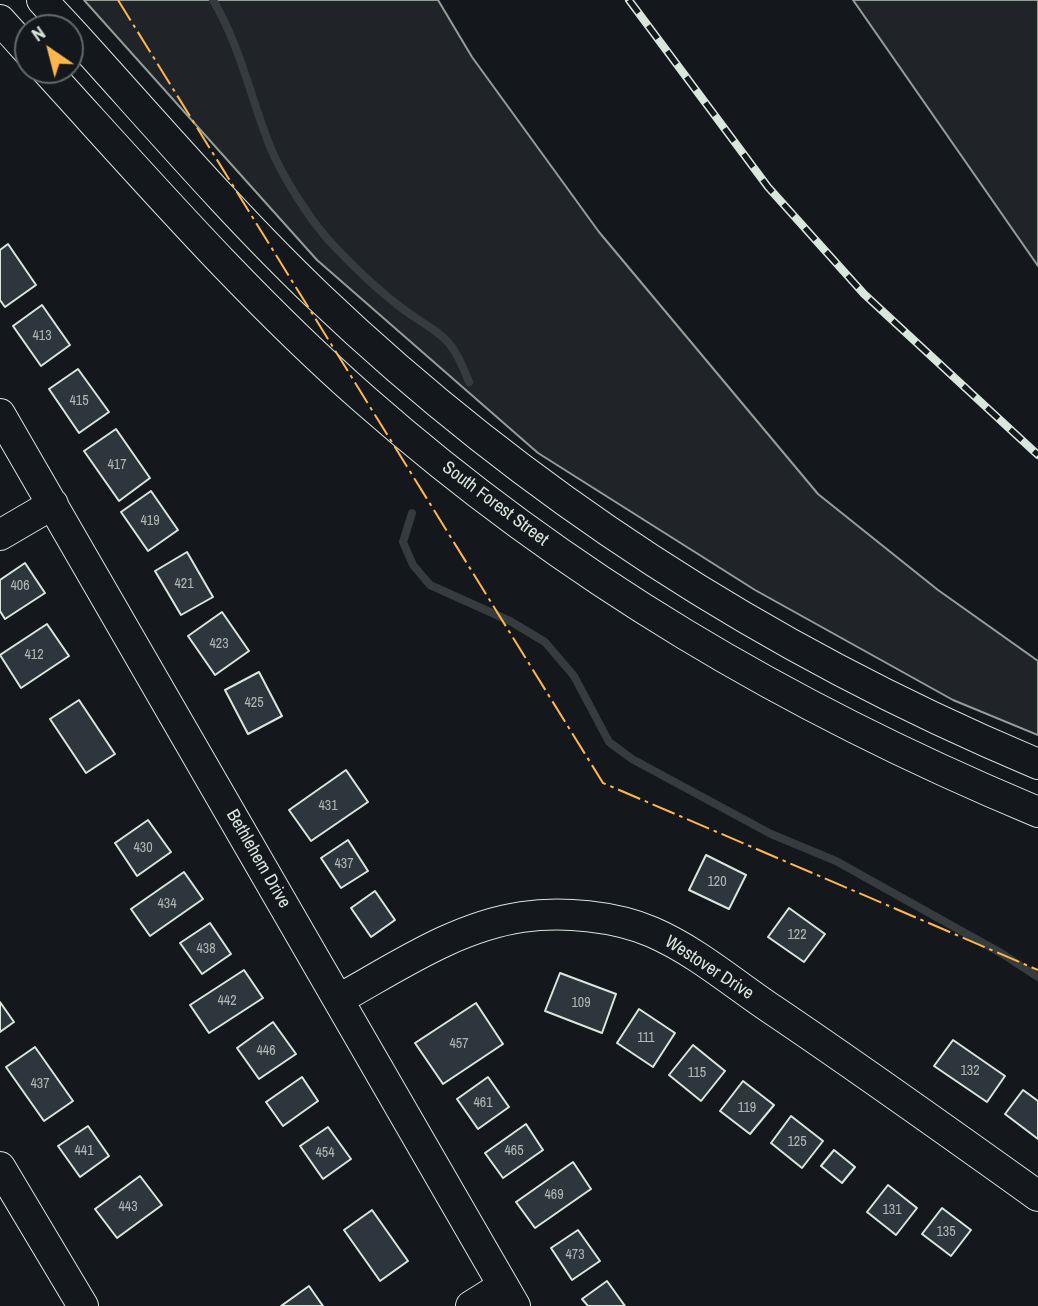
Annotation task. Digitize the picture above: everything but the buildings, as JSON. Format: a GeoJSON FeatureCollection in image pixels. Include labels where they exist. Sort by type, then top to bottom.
{"type":"FeatureCollection","features":[{"type":"Feature","properties":{"kind":"street"},"geometry":{"type":"LineString","coordinates":[[43,0],[56,14]]}},
{"type":"Feature","properties":{"kind":"street"},"geometry":{"type":"LineString","coordinates":[[0,20],[14,36]]}},
{"type":"Feature","properties":{"kind":"street"},"geometry":{"type":"LineString","coordinates":[[84,45],[242,219],[317,295],[394,367],[561,499],[653,563],[760,628],[948,726],[1038,764]]}},
{"type":"Feature","properties":{"kind":"street","name":"South Forest Street"},"geometry":{"type":"LineString","coordinates":[[59,84],[209,249],[285,327],[375,409],[534,535],[661,621],[804,704],[929,767],[1038,812]]}},
{"type":"Feature","properties":{"kind":"street","name":"Bethlehem Drive"},"geometry":{"type":"LineString","coordinates":[[0,414],[509,1296]]}},
{"type":"Feature","properties":{"kind":"street"},"geometry":{"type":"LineString","coordinates":[[0,535],[53,504]]}},
{"type":"Feature","properties":{"kind":"street","name":"Westover Drive"},"geometry":{"type":"LineString","coordinates":[[339,999],[449,938],[485,925],[523,917],[562,915],[626,924],[675,943],[854,1065],[1038,1196]]}},
{"type":"Feature","properties":{"kind":"street"},"geometry":{"type":"LineString","coordinates":[[0,1167],[83,1306]]}},
{"type":"Feature","properties":{"kind":"street"},"geometry":{"type":"LineString","coordinates":[[471,1306],[509,1296]]}},
{"type":"Feature","properties":{"kind":"shaded area"},"geometry":{"type":"Polygon","coordinates":[[[84,0],[438,0],[472,57],[599,232],[818,494],[938,590],[1038,661],[1038,735],[953,700],[755,590],[538,453],[317,260],[84,0]]]}},
{"type":"Feature","properties":{"kind":"shaded area"},"geometry":{"type":"Polygon","coordinates":[[[853,0],[1038,0],[1038,266],[853,0]]]}},
{"type":"Feature","properties":{"kind":"waterway"},"geometry":{"type":"LineString","coordinates":[[213,0],[238,53],[274,156],[308,213],[343,256],[366,278],[399,306],[441,335],[455,352],[469,382]]}},
{"type":"Feature","properties":{"kind":"waterway"},"geometry":{"type":"LineString","coordinates":[[412,513],[403,542],[413,565],[430,585],[510,621],[545,642],[574,676],[609,742],[632,759],[771,834],[836,861],[1001,953],[1038,977]]}},
{"type":"Feature","properties":{"kind":"railway"},"geometry":{"type":"LineString","coordinates":[[629,0],[768,187],[864,294],[1038,455]]}},
{"type":"Feature","properties":{"kind":"power"},"geometry":{"type":"LineString","coordinates":[[118,0],[603,783],[1038,970]]}}]}
